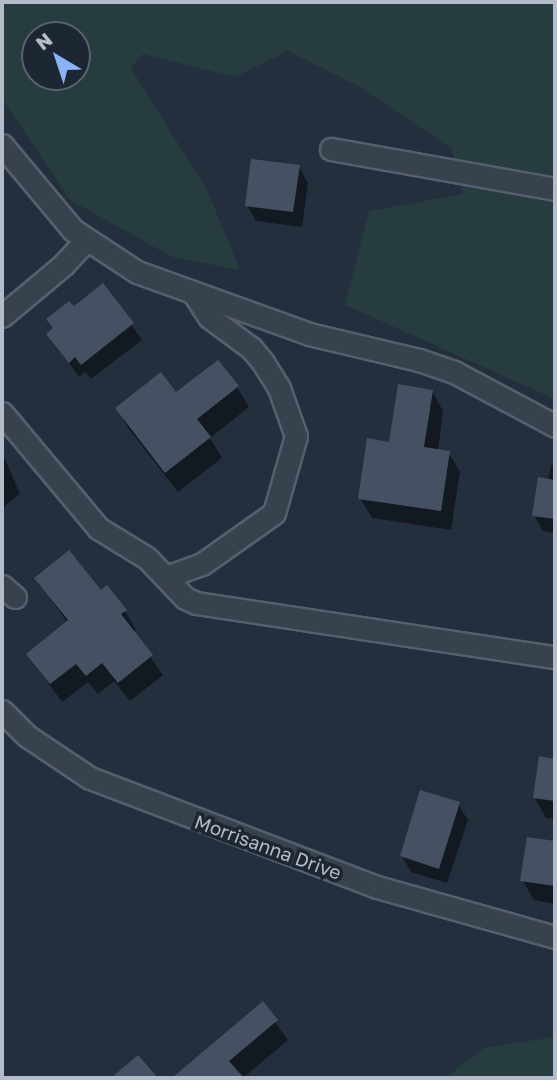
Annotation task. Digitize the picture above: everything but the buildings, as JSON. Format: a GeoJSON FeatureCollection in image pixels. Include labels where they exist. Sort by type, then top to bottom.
{"type":"FeatureCollection","features":[{"type":"Feature","properties":{"kind":"street"},"geometry":{"type":"LineString","coordinates":[[2,145],[55,210],[85,241],[137,272],[309,334],[419,360],[454,372],[555,426]]}},
{"type":"Feature","properties":{"kind":"street"},"geometry":{"type":"LineString","coordinates":[[331,149],[555,189]]}},
{"type":"Feature","properties":{"kind":"street"},"geometry":{"type":"LineString","coordinates":[[2,316],[63,265],[85,241]]}},
{"type":"Feature","properties":{"kind":"street"},"geometry":{"type":"LineString","coordinates":[[166,577],[202,564],[274,513],[296,436],[279,388],[262,360],[251,348],[209,317],[193,292]]}},
{"type":"Feature","properties":{"kind":"street"},"geometry":{"type":"LineString","coordinates":[[2,413],[98,528],[148,558],[185,598],[196,603],[555,657]]}},
{"type":"Feature","properties":{"kind":"street","name":"Morrisanna Drive"},"geometry":{"type":"LineString","coordinates":[[2,711],[37,744],[90,778],[377,887],[555,937]]}},
{"type":"Feature","properties":{"kind":"green space"},"geometry":{"type":"Polygon","coordinates":[[[2,2],[555,2],[555,399],[345,305],[369,211],[463,194],[451,148],[358,86],[288,51],[235,77],[143,54],[131,68],[207,190],[240,270],[172,257],[70,200],[3,100],[2,2]]]}},
{"type":"Feature","properties":{"kind":"green space"},"geometry":{"type":"Polygon","coordinates":[[[555,1037],[555,1078],[445,1078],[484,1048],[555,1037]]]}}]}
